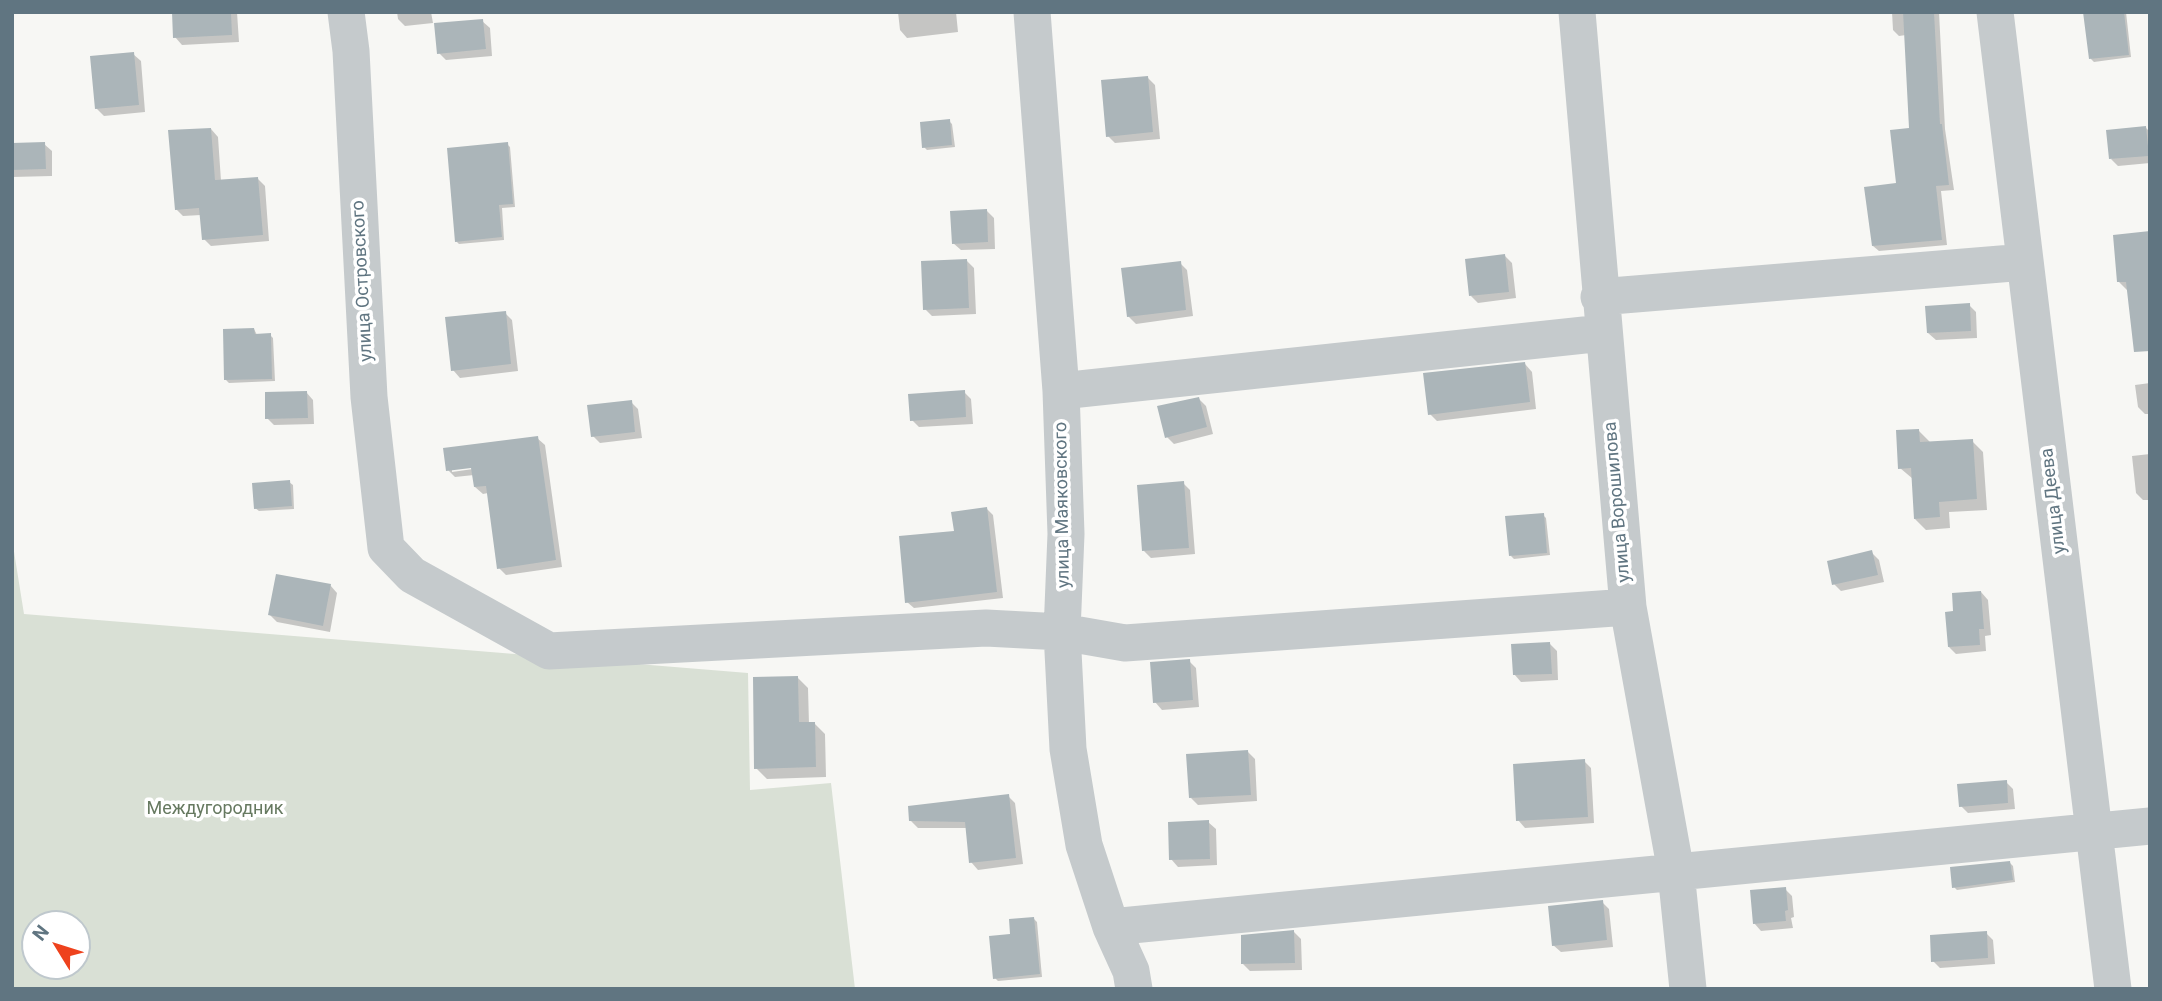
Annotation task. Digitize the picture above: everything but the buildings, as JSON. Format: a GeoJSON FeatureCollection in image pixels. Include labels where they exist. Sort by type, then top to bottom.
{"type":"FeatureCollection","features":[{"type":"Feature","properties":{"kind":"street","name":"улица Островского"},"geometry":{"type":"LineString","coordinates":[[346,12],[351,51],[369,397],[386,548],[412,575],[549,651],[986,628],[1062,632]]}},
{"type":"Feature","properties":{"kind":"street","name":"улица Маяковского"},"geometry":{"type":"LineString","coordinates":[[1031,12],[1061,391],[1066,534],[1062,632],[1068,749],[1084,845],[1111,927],[1131,971],[1134,989]]}},
{"type":"Feature","properties":{"kind":"street","name":"улица Ворошилова"},"geometry":{"type":"LineString","coordinates":[[1577,12],[1628,607],[1675,873],[1688,989]]}},
{"type":"Feature","properties":{"kind":"street","name":"улица Деева"},"geometry":{"type":"LineString","coordinates":[[1995,12],[2113,989]]}},
{"type":"Feature","properties":{"kind":"street"},"geometry":{"type":"LineString","coordinates":[[1600,297],[2025,262]]}},
{"type":"Feature","properties":{"kind":"street"},"geometry":{"type":"LineString","coordinates":[[1061,391],[1603,333]]}},
{"type":"Feature","properties":{"kind":"street"},"geometry":{"type":"LineString","coordinates":[[1062,632],[1125,643],[1628,607]]}},
{"type":"Feature","properties":{"kind":"street"},"geometry":{"type":"LineString","coordinates":[[1111,927],[2150,826]]}},
{"type":"Feature","properties":{"kind":"green space","name":"Междугородник"},"geometry":{"type":"Polygon","coordinates":[[[12,539],[24,614],[748,673],[750,790],[831,783],[855,989],[12,989],[12,539]]]}}]}
